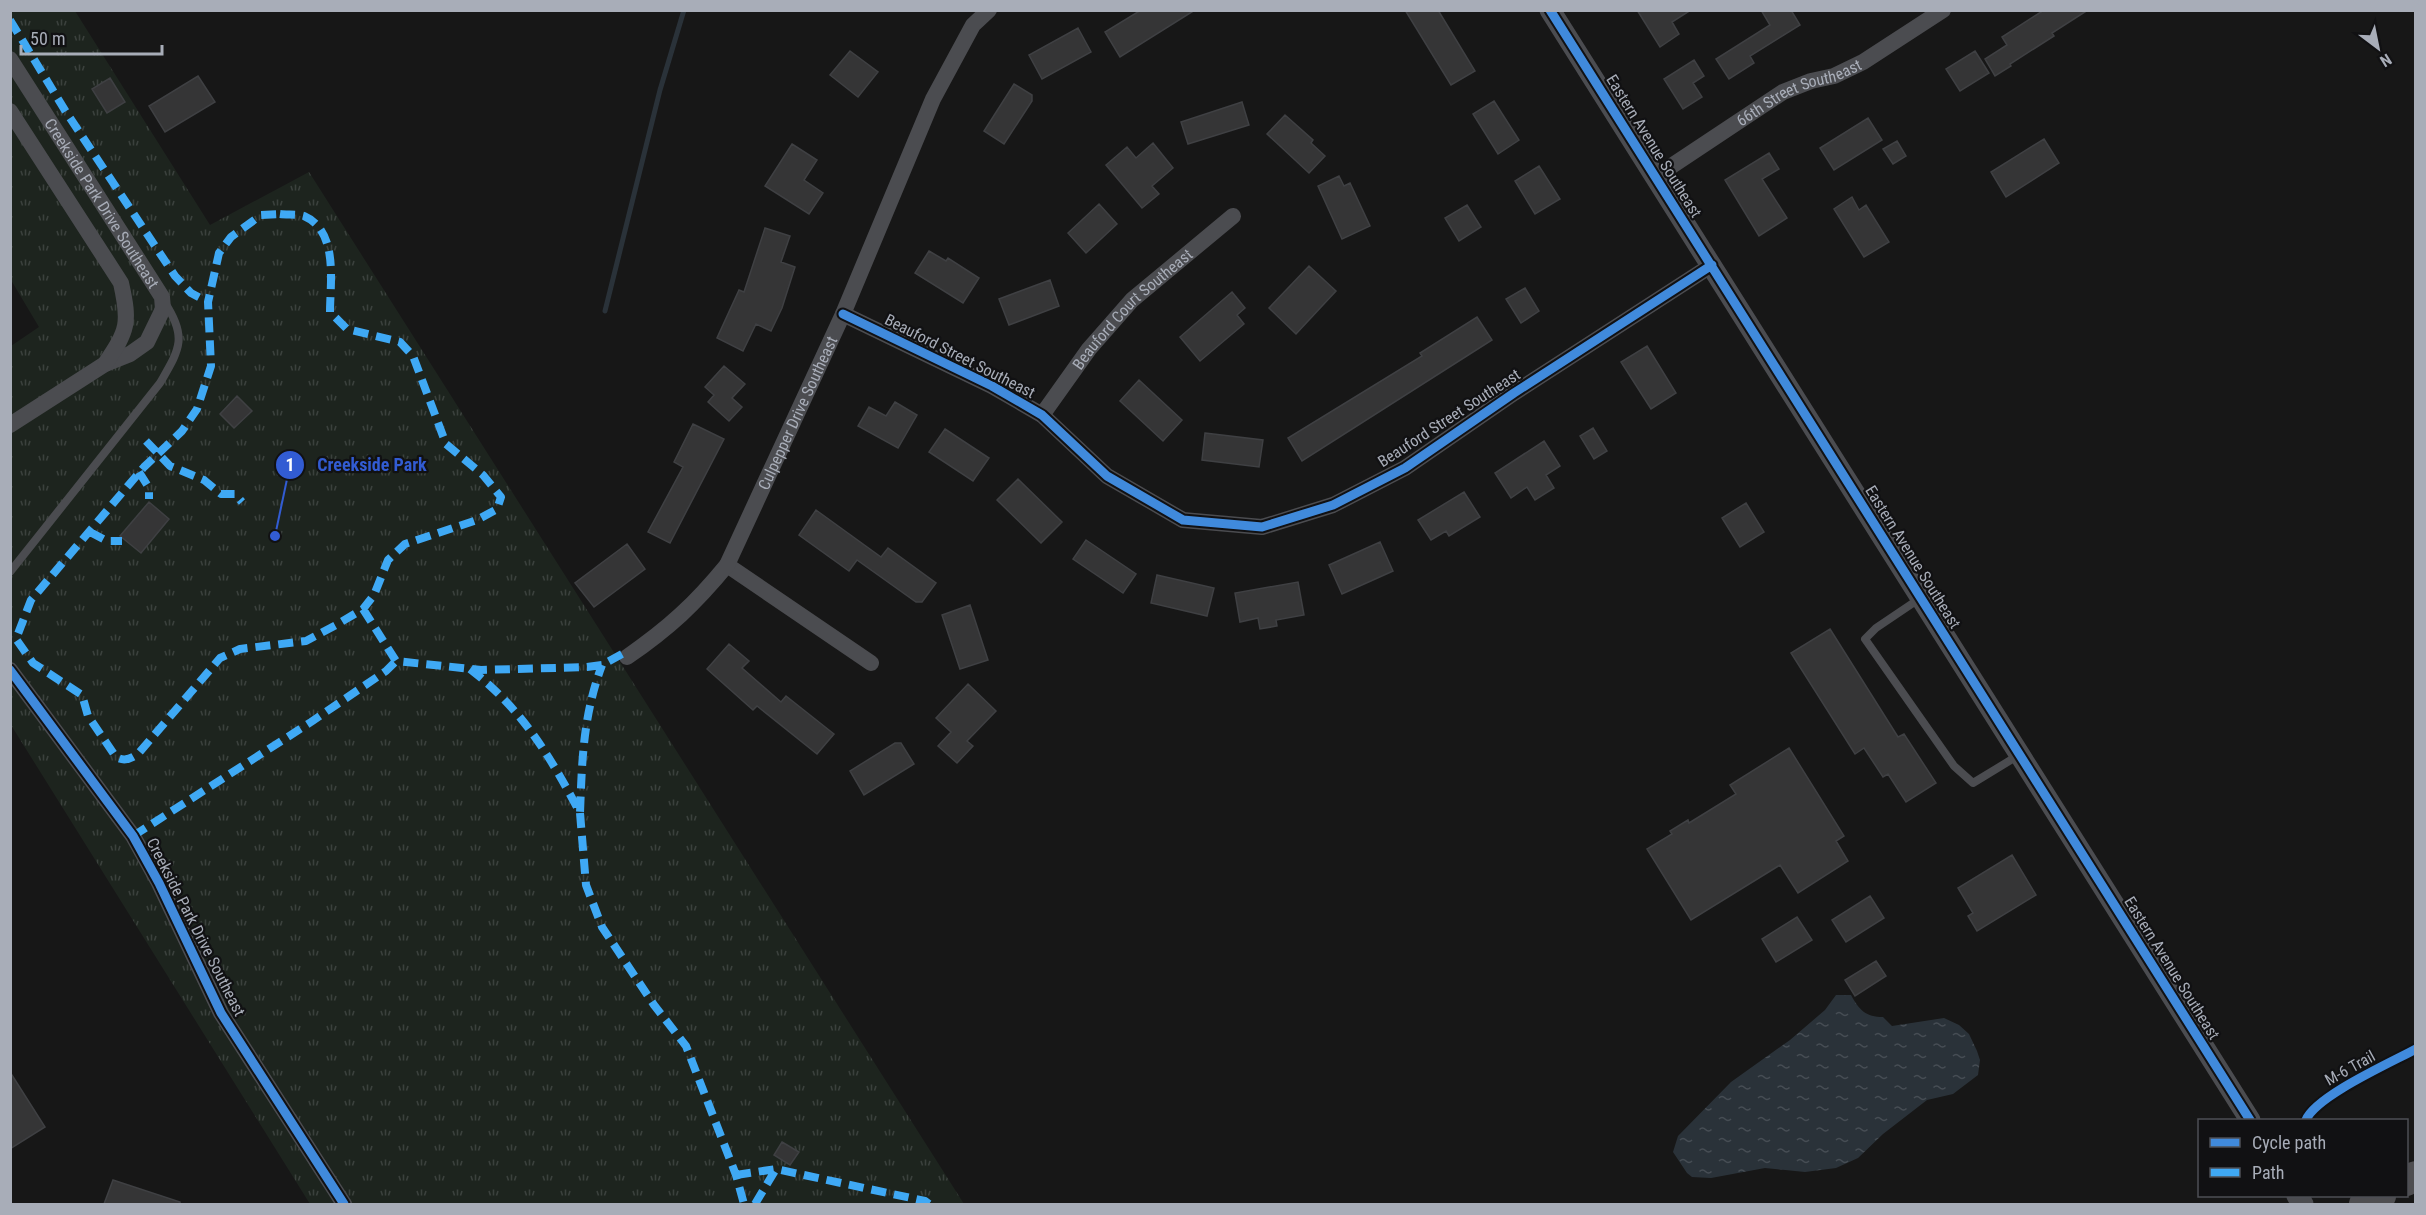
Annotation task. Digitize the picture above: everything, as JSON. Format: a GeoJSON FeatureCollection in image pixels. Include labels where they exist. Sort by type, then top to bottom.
{"type":"FeatureCollection","features":[{"type":"Feature","properties":{"kind":"highway"},"geometry":{"type":"LineString","coordinates":[[2364,1204],[2379,1197]]}},
{"type":"Feature","properties":{"kind":"street","name":"Culpepper Drive Southeast"},"geometry":{"type":"LineString","coordinates":[[627,657],[668,628],[704,593],[727,565],[843,314],[933,99],[973,25],[989,10]]}},
{"type":"Feature","properties":{"kind":"street","name":"Eastern Avenue Southeast"},"geometry":{"type":"LineString","coordinates":[[1550,10],[2249,1119]]}},
{"type":"Feature","properties":{"kind":"street","name":"66th Street Southeast"},"geometry":{"type":"LineString","coordinates":[[1655,177],[1783,92],[1811,81],[1834,76],[1863,62],[1943,10]]}},
{"type":"Feature","properties":{"kind":"street","name":"Creekside Park Drive Southeast"},"geometry":{"type":"LineString","coordinates":[[10,59],[162,297],[163,309],[158,324],[147,342],[130,354],[105,364],[10,425]]}},
{"type":"Feature","properties":{"kind":"street","name":"Creekside Park Drive Southeast"},"geometry":{"type":"LineString","coordinates":[[10,111],[121,283],[128,312],[123,338],[105,364]]}},
{"type":"Feature","properties":{"kind":"street","name":"Beauford Court Southeast"},"geometry":{"type":"LineString","coordinates":[[1042,415],[1089,349],[1132,300],[1233,216]]}},
{"type":"Feature","properties":{"kind":"street","name":"Beauford Street Southeast"},"geometry":{"type":"LineString","coordinates":[[843,314],[992,386],[1042,415],[1107,476],[1183,520],[1262,527],[1333,505],[1405,468],[1514,393],[1712,265]]}},
{"type":"Feature","properties":{"kind":"street"},"geometry":{"type":"LineString","coordinates":[[727,565],[871,663]]}},
{"type":"Feature","properties":{"kind":"street","name":"Creekside Park Drive Southeast"},"geometry":{"type":"LineString","coordinates":[[10,670],[133,836],[159,884],[221,1013],[344,1204]]}},
{"type":"Feature","properties":{"kind":"lane"},"geometry":{"type":"LineString","coordinates":[[10,572],[160,383],[178,352],[179,327],[162,297]]}},
{"type":"Feature","properties":{"kind":"lane"},"geometry":{"type":"LineString","coordinates":[[1921,598],[1876,628],[1865,639],[1954,766],[1973,783],[2019,755]]}},
{"type":"Feature","properties":{"kind":"green space"},"geometry":{"type":"Polygon","coordinates":[[[11,11],[75,11],[210,225],[309,172],[964,1204],[310,1204],[11,725],[11,346],[39,327],[11,280],[11,11]]]}},
{"type":"Feature","properties":{"kind":"water"},"geometry":{"type":"Polygon","coordinates":[[[1836,995],[1851,995],[1864,1012],[1872,1016],[1883,1017],[1892,1026],[1944,1018],[1959,1025],[1969,1034],[1977,1051],[1980,1060],[1978,1075],[1953,1094],[1927,1100],[1883,1134],[1858,1158],[1836,1168],[1805,1172],[1765,1168],[1711,1178],[1692,1177],[1687,1173],[1673,1152],[1678,1136],[1731,1082],[1790,1040],[1825,1010],[1836,995]]]}},
{"type":"Feature","properties":{"kind":"building"},"geometry":{"type":"Polygon","coordinates":[[[1141,10],[1195,10],[1120,57],[1105,32],[1141,10]]]}},
{"type":"Feature","properties":{"kind":"building"},"geometry":{"type":"Polygon","coordinates":[[[1405,10],[1438,10],[1475,71],[1451,85],[1405,10]]]}},
{"type":"Feature","properties":{"kind":"building"},"geometry":{"type":"Polygon","coordinates":[[[1637,10],[1691,10],[1672,22],[1679,34],[1660,47],[1637,10]]]}},
{"type":"Feature","properties":{"kind":"building"},"geometry":{"type":"Polygon","coordinates":[[[1761,10],[1791,10],[1800,25],[1750,56],[1754,63],[1729,79],[1716,59],[1770,25],[1761,10]]]}},
{"type":"Feature","properties":{"kind":"building"},"geometry":{"type":"Polygon","coordinates":[[[2044,10],[2088,10],[2052,33],[2054,36],[1995,76],[1985,59],[2007,45],[2002,37],[2044,10]]]}},
{"type":"Feature","properties":{"kind":"building"},"geometry":{"type":"Polygon","coordinates":[[[1078,28],[1091,52],[1042,79],[1029,55],[1078,28]]]}},
{"type":"Feature","properties":{"kind":"building"},"geometry":{"type":"Polygon","coordinates":[[[850,51],[878,72],[858,97],[830,75],[850,51]]]}},
{"type":"Feature","properties":{"kind":"building"},"geometry":{"type":"Polygon","coordinates":[[[1975,51],[1989,73],[1960,91],[1946,69],[1975,51]]]}},
{"type":"Feature","properties":{"kind":"building"},"geometry":{"type":"Polygon","coordinates":[[[1694,60],[1704,76],[1693,83],[1702,97],[1683,109],[1664,79],[1694,60]]]}},
{"type":"Feature","properties":{"kind":"building"},"geometry":{"type":"Polygon","coordinates":[[[198,76],[215,102],[165,132],[149,106],[198,76]]]}},
{"type":"Feature","properties":{"kind":"building"},"geometry":{"type":"Polygon","coordinates":[[[110,78],[125,102],[107,113],[92,89],[110,78]]]}},
{"type":"Feature","properties":{"kind":"building"},"geometry":{"type":"Polygon","coordinates":[[[1014,84],[1032,95],[1032,101],[1004,144],[984,131],[1014,84]]]}},
{"type":"Feature","properties":{"kind":"building"},"geometry":{"type":"Polygon","coordinates":[[[1494,101],[1519,140],[1498,154],[1473,114],[1494,101]]]}},
{"type":"Feature","properties":{"kind":"building"},"geometry":{"type":"Polygon","coordinates":[[[1242,102],[1249,125],[1188,144],[1181,122],[1242,102]]]}},
{"type":"Feature","properties":{"kind":"building"},"geometry":{"type":"Polygon","coordinates":[[[1285,115],[1313,140],[1311,143],[1325,156],[1309,173],[1267,134],[1285,115]]]}},
{"type":"Feature","properties":{"kind":"building"},"geometry":{"type":"Polygon","coordinates":[[[1868,118],[1882,140],[1834,170],[1820,148],[1868,118]]]}},
{"type":"Feature","properties":{"kind":"building"},"geometry":{"type":"Polygon","coordinates":[[[2044,139],[2059,163],[2006,197],[1991,172],[2044,139]]]}},
{"type":"Feature","properties":{"kind":"building"},"geometry":{"type":"Polygon","coordinates":[[[1897,141],[1906,156],[1893,164],[1883,149],[1897,141]]]}},
{"type":"Feature","properties":{"kind":"building"},"geometry":{"type":"Polygon","coordinates":[[[1153,143],[1173,168],[1152,186],[1159,194],[1142,208],[1106,165],[1127,147],[1136,158],[1153,143]]]}},
{"type":"Feature","properties":{"kind":"building"},"geometry":{"type":"Polygon","coordinates":[[[792,144],[817,160],[804,180],[823,193],[809,214],[765,186],[792,144]]]}},
{"type":"Feature","properties":{"kind":"building"},"geometry":{"type":"Polygon","coordinates":[[[1769,153],[1779,169],[1762,179],[1787,218],[1759,236],[1725,180],[1769,153]]]}},
{"type":"Feature","properties":{"kind":"building"},"geometry":{"type":"Polygon","coordinates":[[[1539,166],[1560,199],[1535,214],[1515,181],[1539,166]]]}},
{"type":"Feature","properties":{"kind":"building"},"geometry":{"type":"Polygon","coordinates":[[[1339,176],[1344,186],[1350,183],[1370,226],[1342,239],[1318,186],[1339,176]]]}},
{"type":"Feature","properties":{"kind":"building"},"geometry":{"type":"Polygon","coordinates":[[[1852,197],[1859,210],[1866,205],[1889,242],[1864,257],[1834,209],[1852,197]]]}},
{"type":"Feature","properties":{"kind":"building"},"geometry":{"type":"Polygon","coordinates":[[[1099,204],[1117,224],[1086,253],[1068,233],[1099,204]]]}},
{"type":"Feature","properties":{"kind":"building"},"geometry":{"type":"Polygon","coordinates":[[[1467,205],[1481,227],[1459,241],[1445,218],[1467,205]]]}},
{"type":"Feature","properties":{"kind":"building"},"geometry":{"type":"Polygon","coordinates":[[[765,228],[790,236],[781,262],[795,267],[782,308],[771,331],[756,324],[743,351],[717,338],[739,290],[744,292],[765,228]]]}},
{"type":"Feature","properties":{"kind":"building"},"geometry":{"type":"Polygon","coordinates":[[[929,251],[946,261],[948,258],[979,278],[963,303],[915,273],[929,251]]]}},
{"type":"Feature","properties":{"kind":"building"},"geometry":{"type":"Polygon","coordinates":[[[1309,266],[1336,291],[1296,334],[1269,308],[1309,266]]]}},
{"type":"Feature","properties":{"kind":"building"},"geometry":{"type":"Polygon","coordinates":[[[1050,280],[1059,306],[1009,325],[999,299],[1050,280]]]}},
{"type":"Feature","properties":{"kind":"building"},"geometry":{"type":"Polygon","coordinates":[[[1525,288],[1539,311],[1521,323],[1506,299],[1525,288]]]}},
{"type":"Feature","properties":{"kind":"building"},"geometry":{"type":"Polygon","coordinates":[[[1232,292],[1245,308],[1237,315],[1244,324],[1200,361],[1180,337],[1232,292]]]}},
{"type":"Feature","properties":{"kind":"building"},"geometry":{"type":"Polygon","coordinates":[[[1477,317],[1492,340],[1302,461],[1288,438],[1422,356],[1420,353],[1477,317]]]}},
{"type":"Feature","properties":{"kind":"building"},"geometry":{"type":"Polygon","coordinates":[[[1647,346],[1676,393],[1651,409],[1621,362],[1647,346]]]}},
{"type":"Feature","properties":{"kind":"building"},"geometry":{"type":"Polygon","coordinates":[[[724,366],[745,384],[732,398],[742,407],[729,421],[708,402],[714,395],[705,387],[724,366]]]}},
{"type":"Feature","properties":{"kind":"building"},"geometry":{"type":"Polygon","coordinates":[[[1139,380],[1182,420],[1163,441],[1120,401],[1139,380]]]}},
{"type":"Feature","properties":{"kind":"building"},"geometry":{"type":"Polygon","coordinates":[[[237,396],[252,411],[234,428],[220,414],[237,396]]]}},
{"type":"Feature","properties":{"kind":"building"},"geometry":{"type":"Polygon","coordinates":[[[895,402],[917,415],[898,448],[858,426],[869,407],[886,416],[895,402]]]}},
{"type":"Feature","properties":{"kind":"building"},"geometry":{"type":"Polygon","coordinates":[[[693,424],[724,439],[670,543],[648,532],[683,467],[674,462],[693,424]]]}},
{"type":"Feature","properties":{"kind":"building"},"geometry":{"type":"Polygon","coordinates":[[[1593,428],[1607,451],[1594,459],[1580,436],[1593,428]]]}},
{"type":"Feature","properties":{"kind":"building"},"geometry":{"type":"Polygon","coordinates":[[[945,429],[989,458],[973,481],[929,452],[945,429]]]}},
{"type":"Feature","properties":{"kind":"building"},"geometry":{"type":"Polygon","coordinates":[[[1205,433],[1263,440],[1259,467],[1202,460],[1205,433]]]}},
{"type":"Feature","properties":{"kind":"building"},"geometry":{"type":"Polygon","coordinates":[[[1544,441],[1560,466],[1546,475],[1554,488],[1535,500],[1527,487],[1511,498],[1495,473],[1544,441]]]}},
{"type":"Feature","properties":{"kind":"building"},"geometry":{"type":"Polygon","coordinates":[[[1018,479],[1062,522],[1041,543],[997,500],[1018,479]]]}},
{"type":"Feature","properties":{"kind":"building"},"geometry":{"type":"Polygon","coordinates":[[[1464,492],[1480,517],[1449,536],[1446,531],[1431,540],[1418,520],[1464,492]]]}},
{"type":"Feature","properties":{"kind":"building"},"geometry":{"type":"Polygon","coordinates":[[[149,502],[169,519],[141,553],[120,536],[149,502]]]}},
{"type":"Feature","properties":{"kind":"building"},"geometry":{"type":"Polygon","coordinates":[[[1746,503],[1764,532],[1740,547],[1722,518],[1746,503]]]}},
{"type":"Feature","properties":{"kind":"building"},"geometry":{"type":"Polygon","coordinates":[[[816,510],[881,557],[888,548],[936,583],[922,602],[916,602],[857,560],[849,571],[799,535],[816,510]]]}},
{"type":"Feature","properties":{"kind":"building"},"geometry":{"type":"Polygon","coordinates":[[[1086,540],[1136,574],[1123,593],[1073,559],[1086,540]]]}},
{"type":"Feature","properties":{"kind":"building"},"geometry":{"type":"Polygon","coordinates":[[[1380,542],[1393,571],[1342,594],[1329,565],[1380,542]]]}},
{"type":"Feature","properties":{"kind":"building"},"geometry":{"type":"Polygon","coordinates":[[[627,544],[645,569],[594,607],[575,583],[627,544]]]}},
{"type":"Feature","properties":{"kind":"building"},"geometry":{"type":"Polygon","coordinates":[[[1157,575],[1214,588],[1207,616],[1151,603],[1157,575]]]}},
{"type":"Feature","properties":{"kind":"building"},"geometry":{"type":"Polygon","coordinates":[[[1298,582],[1304,615],[1276,620],[1277,626],[1260,629],[1258,618],[1240,622],[1235,593],[1298,582]]]}},
{"type":"Feature","properties":{"kind":"building"},"geometry":{"type":"Polygon","coordinates":[[[970,605],[988,660],[960,669],[942,615],[970,605]]]}},
{"type":"Feature","properties":{"kind":"building"},"geometry":{"type":"Polygon","coordinates":[[[1830,629],[1898,737],[1904,734],[1936,783],[1906,802],[1888,774],[1883,777],[1864,748],[1855,754],[1791,653],[1830,629]]]}},
{"type":"Feature","properties":{"kind":"building"},"geometry":{"type":"Polygon","coordinates":[[[729,644],[749,661],[742,668],[781,702],[786,696],[834,734],[817,754],[757,706],[753,710],[707,669],[729,644]]]}},
{"type":"Feature","properties":{"kind":"building"},"geometry":{"type":"Polygon","coordinates":[[[968,684],[996,711],[967,741],[973,746],[957,763],[938,746],[951,732],[936,718],[968,684]]]}},
{"type":"Feature","properties":{"kind":"building"},"geometry":{"type":"Polygon","coordinates":[[[895,743],[901,743],[914,764],[864,795],[850,771],[895,743]]]}},
{"type":"Feature","properties":{"kind":"building"},"geometry":{"type":"Polygon","coordinates":[[[1789,748],[1844,836],[1836,841],[1848,861],[1798,893],[1780,865],[1691,920],[1647,849],[1672,834],[1670,831],[1688,820],[1689,823],[1736,794],[1730,785],[1789,748]]]}},
{"type":"Feature","properties":{"kind":"building"},"geometry":{"type":"Polygon","coordinates":[[[2012,855],[2036,895],[1977,931],[1968,916],[1973,913],[1958,888],[2012,855]]]}},
{"type":"Feature","properties":{"kind":"building"},"geometry":{"type":"Polygon","coordinates":[[[1870,896],[1884,918],[1846,942],[1832,920],[1870,896]]]}},
{"type":"Feature","properties":{"kind":"building"},"geometry":{"type":"Polygon","coordinates":[[[1797,917],[1812,940],[1776,962],[1762,939],[1797,917]]]}},
{"type":"Feature","properties":{"kind":"building"},"geometry":{"type":"Polygon","coordinates":[[[1876,961],[1886,976],[1855,996],[1845,980],[1876,961]]]}},
{"type":"Feature","properties":{"kind":"building"},"geometry":{"type":"Polygon","coordinates":[[[10,1072],[45,1127],[10,1149],[10,1072]]]}},
{"type":"Feature","properties":{"kind":"building"},"geometry":{"type":"Polygon","coordinates":[[[782,1142],[799,1152],[790,1165],[774,1155],[782,1142]]]}},
{"type":"Feature","properties":{"kind":"building"},"geometry":{"type":"Polygon","coordinates":[[[113,1180],[180,1202],[180,1204],[104,1204],[113,1180]]]}},
{"type":"Feature","properties":{"kind":"waterway"},"geometry":{"type":"LineString","coordinates":[[605,311],[660,90],[684,10]]}},
{"type":"Feature","properties":{"kind":"marked path"},"geometry":{"type":"LineString","coordinates":[[10,20],[66,112],[175,276],[191,293],[208,302]]}},
{"type":"Feature","properties":{"kind":"marked path"},"geometry":{"type":"LineString","coordinates":[[280,214],[304,216],[315,223],[323,233],[330,259],[330,312],[347,329],[400,342],[413,356],[446,444],[483,475],[501,497],[497,509],[477,520],[405,544],[388,560],[374,595],[363,609],[336,625],[306,641],[240,649],[220,658],[138,754],[127,759],[119,759],[88,716],[82,695],[33,663],[16,639],[31,600],[144,467],[182,431],[197,409],[211,366],[208,302],[219,253],[231,237],[261,215],[280,214]]}},
{"type":"Feature","properties":{"kind":"marked path"},"geometry":{"type":"LineString","coordinates":[[146,441],[170,466],[204,480],[221,494],[235,494],[242,502]]}},
{"type":"Feature","properties":{"kind":"marked path"},"geometry":{"type":"LineString","coordinates":[[139,472],[149,488],[149,499]]}},
{"type":"Feature","properties":{"kind":"marked path"},"geometry":{"type":"LineString","coordinates":[[90,532],[107,541],[122,541]]}},
{"type":"Feature","properties":{"kind":"marked path"},"geometry":{"type":"LineString","coordinates":[[363,609],[396,661],[481,670],[587,667],[602,665],[624,653],[627,657]]}},
{"type":"Feature","properties":{"kind":"marked path"},"geometry":{"type":"LineString","coordinates":[[133,836],[311,722],[386,671],[396,661]]}},
{"type":"Feature","properties":{"kind":"marked path"},"geometry":{"type":"LineString","coordinates":[[470,669],[505,700],[520,717],[546,753],[580,813],[587,720],[602,665]]}},
{"type":"Feature","properties":{"kind":"marked path"},"geometry":{"type":"LineString","coordinates":[[580,813],[586,885],[602,927],[654,1005],[686,1046],[736,1175],[744,1204]]}},
{"type":"Feature","properties":{"kind":"marked path"},"geometry":{"type":"LineString","coordinates":[[736,1175],[776,1169],[925,1201],[929,1204]]}},
{"type":"Feature","properties":{"kind":"marked path"},"geometry":{"type":"LineString","coordinates":[[755,1204],[776,1169]]}},
{"type":"Feature","properties":{"kind":"cycle path"},"geometry":{"type":"LineString","coordinates":[[1550,10],[2249,1119]]}},
{"type":"Feature","properties":{"kind":"cycle path"},"geometry":{"type":"LineString","coordinates":[[843,314],[992,386],[1042,415],[1107,476],[1183,520],[1262,527],[1333,505],[1405,468],[1514,393],[1712,265]]}},
{"type":"Feature","properties":{"kind":"cycle path"},"geometry":{"type":"LineString","coordinates":[[10,670],[133,836],[159,883],[221,1013],[344,1204]]}},
{"type":"Feature","properties":{"kind":"cycle path","name":"M-6 Trail"},"geometry":{"type":"LineString","coordinates":[[2307,1119],[2324,1101],[2338,1091],[2416,1049]]}},
{"type":"Feature","properties":{"kind":"place","name":"Creekside Park"},"geometry":{"type":"Point","coordinates":[275,536]}}]}
